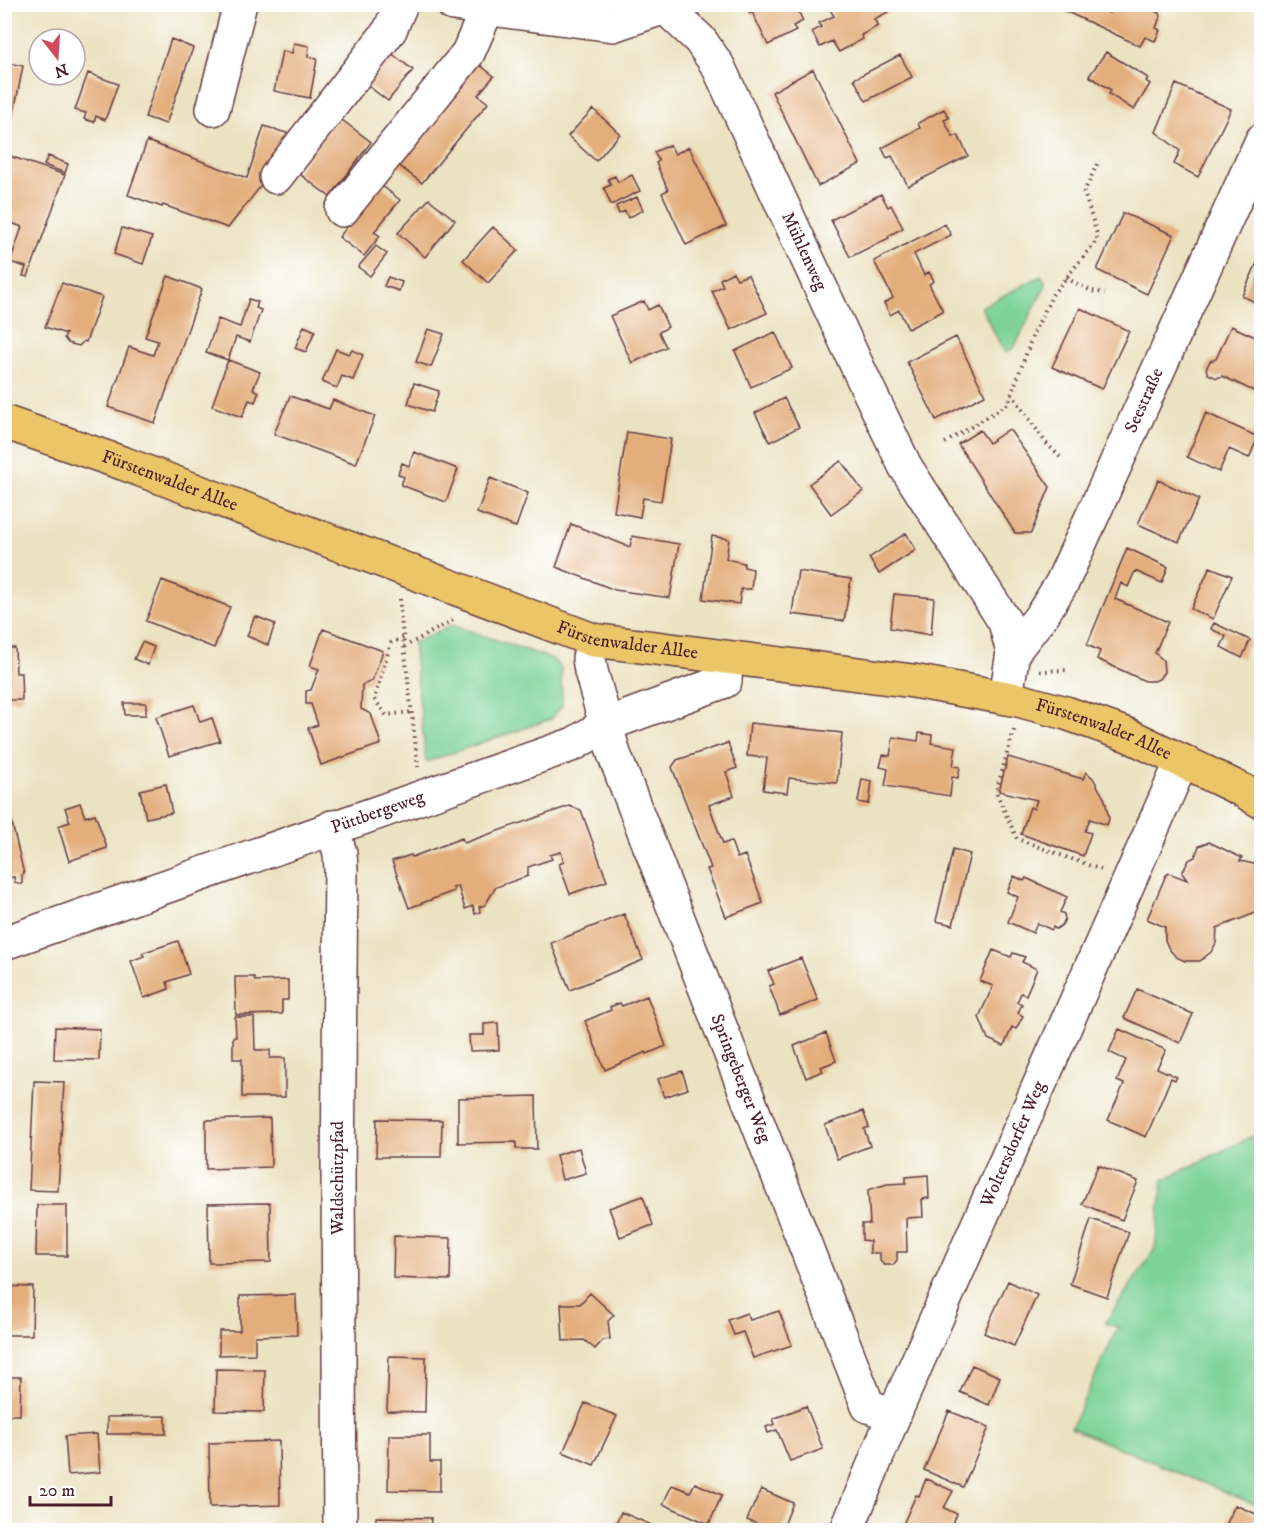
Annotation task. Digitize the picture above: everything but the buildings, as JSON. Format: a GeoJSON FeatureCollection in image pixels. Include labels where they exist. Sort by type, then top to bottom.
{"type":"FeatureCollection","features":[{"type":"Feature","properties":{"kind":"main road","name":"Fürstenwalder Allee"},"geometry":{"type":"LineString","coordinates":[[4,422],[125,464],[406,568],[593,640],[913,681],[1006,697],[1066,713],[1128,735],[1262,802]]}},
{"type":"Feature","properties":{"kind":"street"},"geometry":{"type":"LineString","coordinates":[[213,109],[240,4]]}},
{"type":"Feature","properties":{"kind":"street"},"geometry":{"type":"LineString","coordinates":[[276,177],[390,30],[401,4]]}},
{"type":"Feature","properties":{"kind":"street","name":"Mühlenweg"},"geometry":{"type":"LineString","coordinates":[[453,4],[613,25],[665,6],[700,40],[718,66],[905,466],[1005,622],[1013,652],[1006,697]]}},
{"type":"Feature","properties":{"kind":"street"},"geometry":{"type":"LineString","coordinates":[[342,210],[468,54],[487,9]]}},
{"type":"Feature","properties":{"kind":"street","name":"Seestraße"},"geometry":{"type":"LineString","coordinates":[[1013,652],[1042,615],[1062,582],[1262,140]]}},
{"type":"Feature","properties":{"kind":"street"},"geometry":{"type":"LineString","coordinates":[[593,640],[589,658],[605,725]]}},
{"type":"Feature","properties":{"kind":"street","name":"Püttbergeweg"},"geometry":{"type":"LineString","coordinates":[[4,943],[574,744],[605,725],[725,681],[726,658]]}},
{"type":"Feature","properties":{"kind":"street","name":"Springeberger Weg"},"geometry":{"type":"LineString","coordinates":[[605,725],[614,754],[868,1406],[894,1414]]}},
{"type":"Feature","properties":{"kind":"street","name":"Woltersdorfer Weg"},"geometry":{"type":"LineString","coordinates":[[848,1530],[894,1414],[1182,761]]}},
{"type":"Feature","properties":{"kind":"street","name":"Waldschützpfad"},"geometry":{"type":"LineString","coordinates":[[332,827],[340,853],[341,869],[338,1176],[340,1530]]}},
{"type":"Feature","properties":{"kind":"path"},"geometry":{"type":"LineString","coordinates":[[945,443],[1008,404],[1034,332],[1053,294],[1097,240],[1084,192],[1099,160]]}},
{"type":"Feature","properties":{"kind":"path"},"geometry":{"type":"LineString","coordinates":[[1066,278],[1090,291],[1105,293]]}},
{"type":"Feature","properties":{"kind":"path"},"geometry":{"type":"LineString","coordinates":[[1012,393],[1046,443],[1060,457]]}},
{"type":"Feature","properties":{"kind":"path"},"geometry":{"type":"LineString","coordinates":[[406,568],[399,603],[421,796]]}},
{"type":"Feature","properties":{"kind":"path"},"geometry":{"type":"LineString","coordinates":[[404,647],[459,616]]}},
{"type":"Feature","properties":{"kind":"path"},"geometry":{"type":"LineString","coordinates":[[403,638],[391,643],[374,699],[386,716],[412,712]]}},
{"type":"Feature","properties":{"kind":"path"},"geometry":{"type":"LineString","coordinates":[[1014,730],[996,792],[1017,839],[1107,872]]}},
{"type":"Feature","properties":{"kind":"green space"},"geometry":{"type":"Polygon","coordinates":[[[1041,276],[1046,284],[1014,348],[1005,353],[981,307],[1041,276]]]}},
{"type":"Feature","properties":{"kind":"green space"},"geometry":{"type":"Polygon","coordinates":[[[452,625],[552,659],[561,668],[562,706],[551,719],[426,762],[413,643],[452,625]]]}},
{"type":"Feature","properties":{"kind":"green space"},"geometry":{"type":"Polygon","coordinates":[[[1261,1132],[1261,1507],[1071,1428],[1118,1327],[1105,1323],[1155,1249],[1163,1180],[1261,1132]]]}}]}
